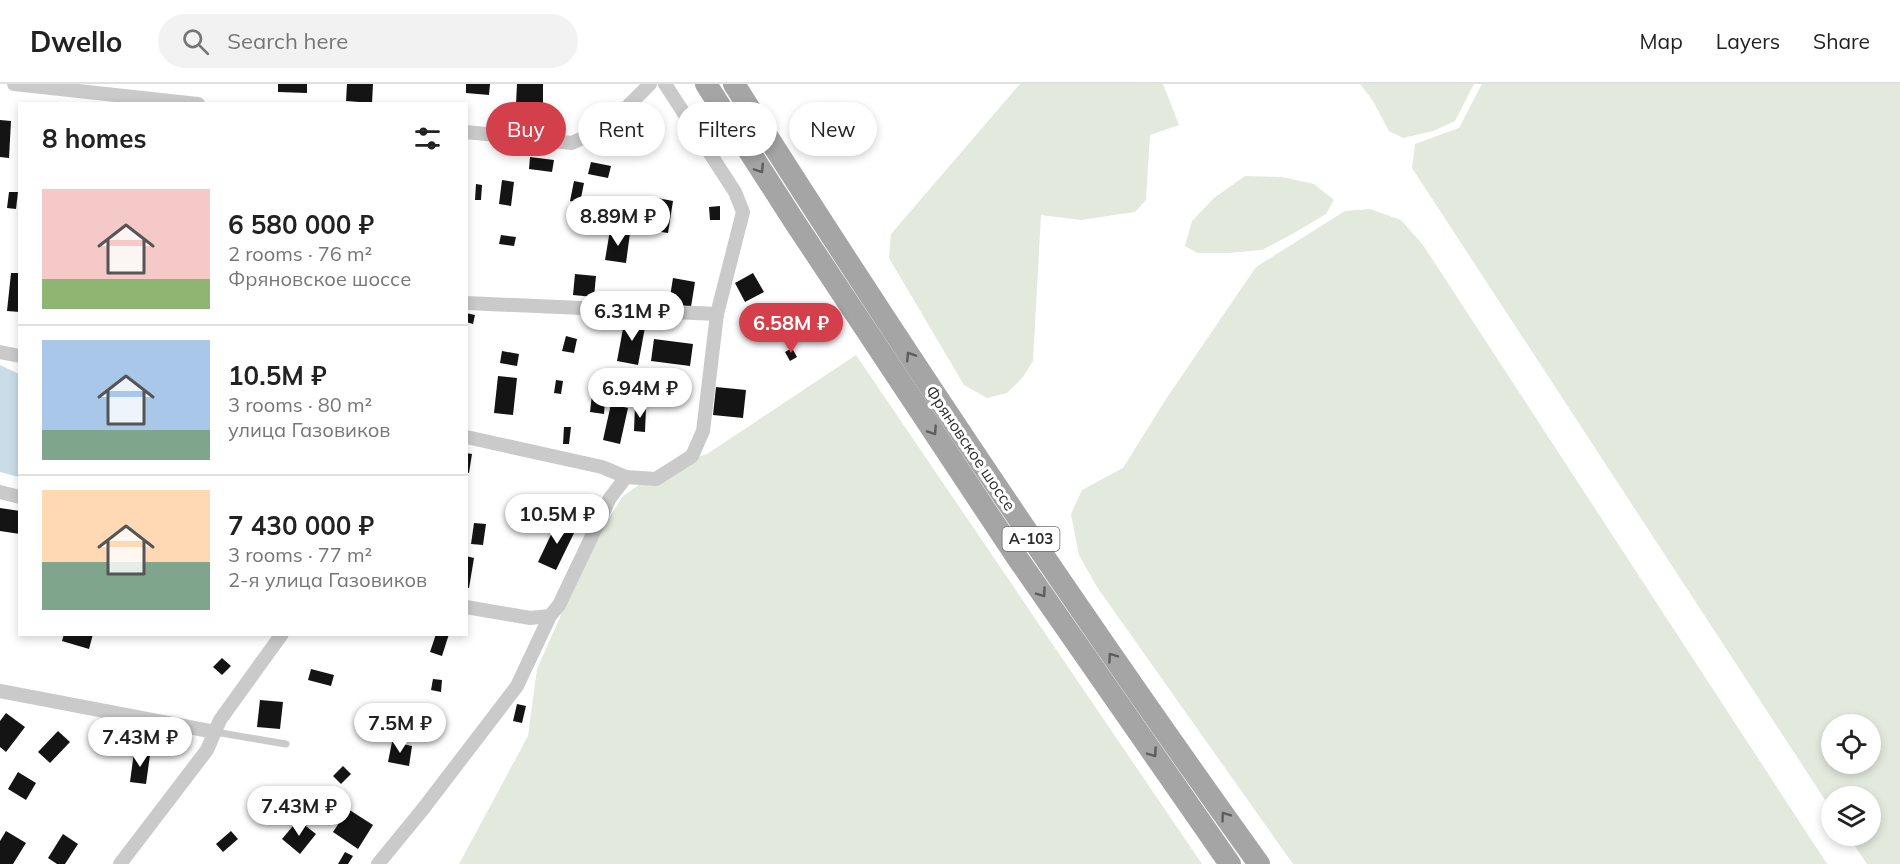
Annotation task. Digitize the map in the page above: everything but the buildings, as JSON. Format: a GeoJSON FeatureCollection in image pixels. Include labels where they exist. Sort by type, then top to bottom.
{"type":"FeatureCollection","features":[{"type":"Feature","properties":{"kind":"main road","name":"Фряновское шоссе"},"geometry":{"type":"LineString","coordinates":[[706,84],[1016,556],[1230,864]]}},
{"type":"Feature","properties":{"kind":"main road","name":"Фряновское шоссе"},"geometry":{"type":"LineString","coordinates":[[734,84],[819,218],[1008,505],[1129,681],[1260,864]]}},
{"type":"Feature","properties":{"kind":"street"},"geometry":{"type":"LineString","coordinates":[[14,84],[180,102]]}},
{"type":"Feature","properties":{"kind":"street"},"geometry":{"type":"LineString","coordinates":[[468,132],[572,143],[597,131],[617,117],[650,84]]}},
{"type":"Feature","properties":{"kind":"street"},"geometry":{"type":"LineString","coordinates":[[468,437],[602,467],[626,477],[656,478],[693,456],[703,431],[717,314],[743,212],[735,192],[665,84]]}},
{"type":"Feature","properties":{"kind":"street"},"geometry":{"type":"LineString","coordinates":[[468,303],[717,314]]}},
{"type":"Feature","properties":{"kind":"street"},"geometry":{"type":"LineString","coordinates":[[0,352],[18,356]]}},
{"type":"Feature","properties":{"kind":"street"},"geometry":{"type":"LineString","coordinates":[[378,864],[518,686],[550,616],[559,605],[610,498],[626,477]]}},
{"type":"Feature","properties":{"kind":"street"},"geometry":{"type":"LineString","coordinates":[[0,492],[18,496]]}},
{"type":"Feature","properties":{"kind":"street"},"geometry":{"type":"LineString","coordinates":[[468,607],[530,618],[550,616]]}},
{"type":"Feature","properties":{"kind":"street"},"geometry":{"type":"LineString","coordinates":[[120,864],[207,750],[220,720],[281,636]]}},
{"type":"Feature","properties":{"kind":"street"},"geometry":{"type":"LineString","coordinates":[[0,691],[216,732]]}},
{"type":"Feature","properties":{"kind":"lane"},"geometry":{"type":"LineString","coordinates":[[216,732],[286,744]]}},
{"type":"Feature","properties":{"kind":"shaded area"},"geometry":{"type":"Polygon","coordinates":[[[1020,84],[1163,84],[1179,125],[1150,135],[1146,200],[1135,212],[1081,220],[1041,215],[1033,361],[1023,377],[1007,393],[987,398],[964,385],[889,258],[891,234],[1020,84]]]}},
{"type":"Feature","properties":{"kind":"shaded area"},"geometry":{"type":"Polygon","coordinates":[[[1360,84],[1474,84],[1455,121],[1433,131],[1403,138],[1389,131],[1373,101],[1360,84]]]}},
{"type":"Feature","properties":{"kind":"shaded area"},"geometry":{"type":"Polygon","coordinates":[[[1482,84],[1900,84],[1900,864],[1867,864],[1855,846],[1881,846],[1881,786],[1821,786],[1821,794],[1412,168],[1415,144],[1459,128],[1482,84]]]}},
{"type":"Feature","properties":{"kind":"shaded area"},"geometry":{"type":"Polygon","coordinates":[[[1245,176],[1282,177],[1314,184],[1334,200],[1326,214],[1262,250],[1197,253],[1185,246],[1192,221],[1214,198],[1245,176]]]}},
{"type":"Feature","properties":{"kind":"shaded area"},"geometry":{"type":"Polygon","coordinates":[[[1370,209],[1401,220],[1423,245],[1827,864],[1293,864],[1097,587],[1079,555],[1071,514],[1082,490],[1123,468],[1166,399],[1256,267],[1345,211],[1370,209]]]}},
{"type":"Feature","properties":{"kind":"shaded area"},"geometry":{"type":"Polygon","coordinates":[[[856,355],[1202,864],[459,864],[528,736],[537,669],[593,543],[623,496],[665,467],[707,454],[856,355]]]}},
{"type":"Feature","properties":{"kind":"water"},"geometry":{"type":"Polygon","coordinates":[[[0,365],[18,374],[18,477],[0,472],[0,365]]]}}]}
